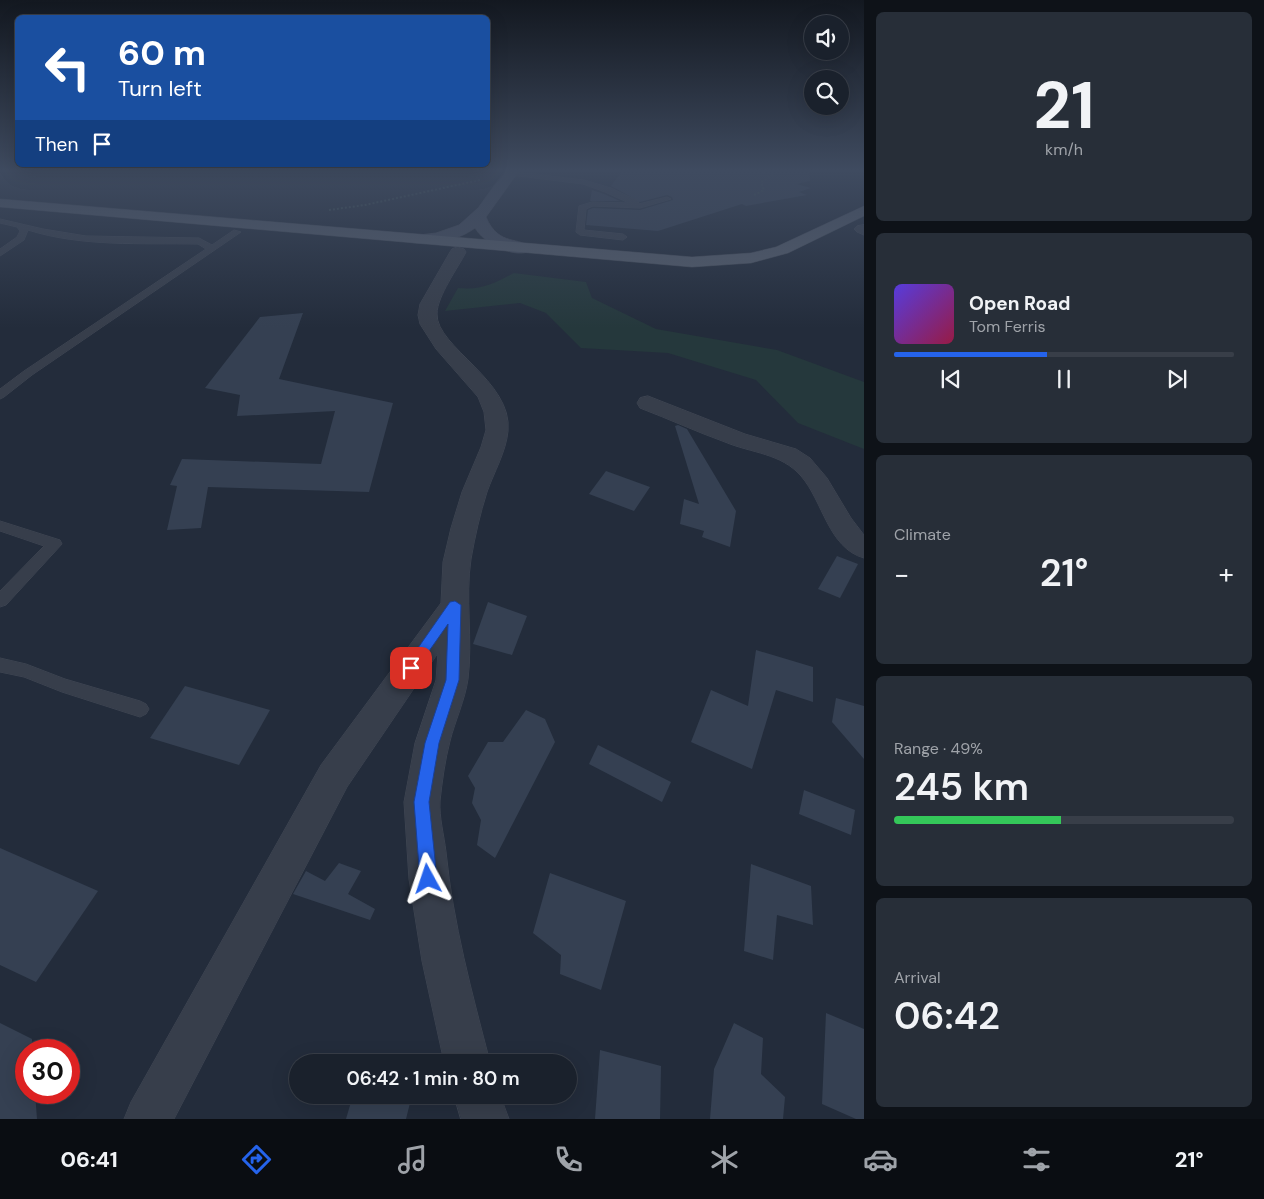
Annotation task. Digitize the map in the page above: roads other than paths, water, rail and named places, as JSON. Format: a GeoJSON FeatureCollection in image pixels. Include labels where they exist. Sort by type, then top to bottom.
{"type":"FeatureCollection","features":[{"type":"Feature","properties":{"kind":"main road"},"geometry":{"type":"LineString","coordinates":[[101,223],[237,232],[698,272],[765,266],[809,254]]}},
{"type":"Feature","properties":{"kind":"main road"},"geometry":{"type":"LineString","coordinates":[[234,223],[672,262],[732,260],[782,250],[837,223]]}},
{"type":"Feature","properties":{"kind":"main road"},"geometry":{"type":"LineString","coordinates":[[416,239],[442,238],[454,234],[471,223]]}},
{"type":"Feature","properties":{"kind":"main road"},"geometry":{"type":"LineString","coordinates":[[481,223],[484,232],[489,237],[522,249]]}},
{"type":"Feature","properties":{"kind":"street"},"geometry":{"type":"LineString","coordinates":[[458,252],[429,304],[427,315],[429,324],[438,339],[488,396],[495,412],[497,430],[493,447],[475,492],[464,528],[457,562],[452,680],[432,743],[422,802],[428,879],[442,960],[465,1054]]}},
{"type":"Feature","properties":{"kind":"street"},"geometry":{"type":"LineString","coordinates":[[648,403],[737,439],[789,455],[802,463],[825,492],[845,528],[858,546],[864,549]]}},
{"type":"Feature","properties":{"kind":"street"},"geometry":{"type":"LineString","coordinates":[[148,1119],[334,776],[455,605]]}},
{"type":"Feature","properties":{"kind":"street"},"geometry":{"type":"LineString","coordinates":[[480,1104],[485,1119]]}},
{"type":"Feature","properties":{"kind":"lane"},"geometry":{"type":"LineString","coordinates":[[17,223],[40,232],[65,236],[199,242]]}},
{"type":"Feature","properties":{"kind":"lane"},"geometry":{"type":"LineString","coordinates":[[46,223],[64,226]]}},
{"type":"Feature","properties":{"kind":"lane"},"geometry":{"type":"LineString","coordinates":[[581,223],[580,232],[623,237]]}},
{"type":"Feature","properties":{"kind":"lane"},"geometry":{"type":"LineString","coordinates":[[0,253],[20,238],[24,231],[20,225]]}},
{"type":"Feature","properties":{"kind":"lane"},"geometry":{"type":"LineString","coordinates":[[118,231],[199,242],[208,244],[211,250]]}},
{"type":"Feature","properties":{"kind":"lane"},"geometry":{"type":"LineString","coordinates":[[0,395],[28,373],[237,232]]}},
{"type":"Feature","properties":{"kind":"lane"},"geometry":{"type":"LineString","coordinates":[[0,526],[55,544],[0,601]]}},
{"type":"Feature","properties":{"kind":"lane"},"geometry":{"type":"LineString","coordinates":[[0,665],[140,709]]}}]}
